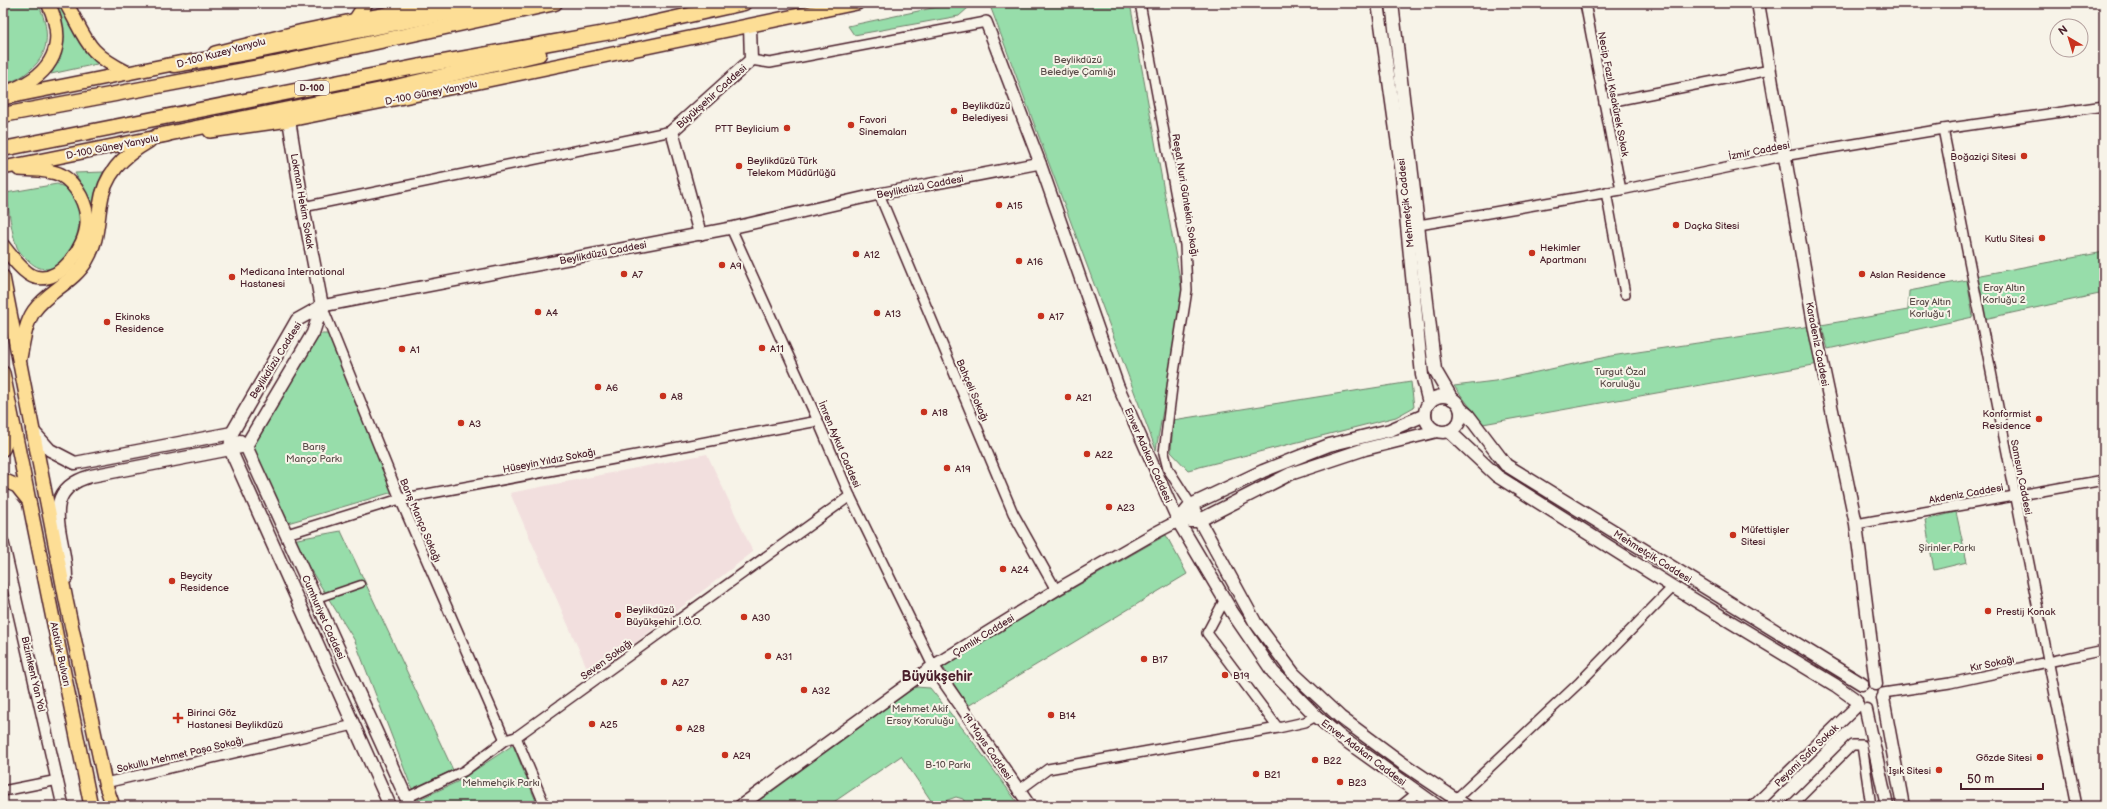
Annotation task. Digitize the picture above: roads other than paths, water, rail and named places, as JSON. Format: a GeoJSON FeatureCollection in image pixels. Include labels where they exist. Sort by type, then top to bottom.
{"type":"FeatureCollection","features":[{"type":"Feature","properties":{"kind":"highway"},"geometry":{"type":"LineString","coordinates":[[174,65],[258,51],[498,3]]}},
{"type":"Feature","properties":{"kind":"highway"},"geometry":{"type":"LineString","coordinates":[[3,115],[275,64],[555,3]]}},
{"type":"Feature","properties":{"kind":"highway","name":"D-100"},"geometry":{"type":"LineString","coordinates":[[3,149],[418,67],[622,30],[744,3]]}},
{"type":"Feature","properties":{"kind":"highway"},"geometry":{"type":"LineString","coordinates":[[157,136],[465,72],[537,54],[622,30]]}},
{"type":"Feature","properties":{"kind":"main road"},"geometry":{"type":"LineString","coordinates":[[3,94],[36,79],[43,72],[53,56],[57,38],[55,21],[48,3]]}},
{"type":"Feature","properties":{"kind":"main road"},"geometry":{"type":"LineString","coordinates":[[66,3],[80,30],[97,55],[105,62],[128,73]]}},
{"type":"Feature","properties":{"kind":"main road"},"geometry":{"type":"LineString","coordinates":[[355,20],[366,3]]}},
{"type":"Feature","properties":{"kind":"main road","name":"D-100 Kuzey Yanyolu"},"geometry":{"type":"LineString","coordinates":[[3,98],[174,65],[238,46],[355,20],[394,7],[438,3]]}},
{"type":"Feature","properties":{"kind":"main road","name":"D-100 Güney Yanyolu"},"geometry":{"type":"LineString","coordinates":[[4,168],[157,136],[196,133],[289,120],[750,27],[858,3]]}},
{"type":"Feature","properties":{"kind":"main road","name":"Mehmetçik Caddesi"},"geometry":{"type":"LineString","coordinates":[[1378,3],[1414,226],[1435,370],[1452,399]]}},
{"type":"Feature","properties":{"kind":"main road","name":"Mehmetçik Caddesi"},"geometry":{"type":"LineString","coordinates":[[1392,3],[1414,226],[1422,375],[1429,403]]}},
{"type":"Feature","properties":{"kind":"main road","name":"Karadeniz Caddesi"},"geometry":{"type":"LineString","coordinates":[[1758,3],[1783,156],[1815,330],[1856,524],[1881,692],[1903,806]]}},
{"type":"Feature","properties":{"kind":"main road","name":"Büyükşehir Caddesi"},"geometry":{"type":"LineString","coordinates":[[700,234],[672,131],[751,60],[750,27]]}},
{"type":"Feature","properties":{"kind":"main road","name":"Lokman Hekim Sokak"},"geometry":{"type":"LineString","coordinates":[[289,120],[303,207],[322,306]]}},
{"type":"Feature","properties":{"kind":"main road"},"geometry":{"type":"LineString","coordinates":[[19,363],[29,322],[34,311],[79,271],[92,250],[96,239],[100,206],[106,182],[112,171],[127,155],[157,136]]}},
{"type":"Feature","properties":{"kind":"main road"},"geometry":{"type":"LineString","coordinates":[[3,246],[20,266],[34,277],[44,278],[62,269],[72,260],[79,250],[87,224],[85,211],[76,189],[60,174],[47,171],[4,168]]}},
{"type":"Feature","properties":{"kind":"main road","name":"Atatürk Bulvarı"},"geometry":{"type":"LineString","coordinates":[[3,277],[66,600],[105,783],[113,806]]}},
{"type":"Feature","properties":{"kind":"main road"},"geometry":{"type":"LineString","coordinates":[[66,600],[66,569],[57,508],[60,497],[70,485],[78,479],[91,476],[246,446],[313,332],[322,306]]}},
{"type":"Feature","properties":{"kind":"main road","name":"Beylikdüzü Caddesi"},"geometry":{"type":"LineString","coordinates":[[232,433],[297,320],[322,306]]}},
{"type":"Feature","properties":{"kind":"main road","name":"Atatürk Bulvarı"},"geometry":{"type":"LineString","coordinates":[[3,373],[31,502],[91,806]]}},
{"type":"Feature","properties":{"kind":"main road"},"geometry":{"type":"LineString","coordinates":[[1178,521],[1198,521],[1290,474],[1365,449],[1443,431],[1458,423],[1461,409],[1452,399],[1443,396],[1429,403],[1425,415],[1429,425],[1443,431]]}},
{"type":"Feature","properties":{"kind":"main road"},"geometry":{"type":"LineString","coordinates":[[3,406],[14,426],[3,449]]}},
{"type":"Feature","properties":{"kind":"main road","name":"Mehmetçik Caddesi"},"geometry":{"type":"LineString","coordinates":[[1461,409],[1468,415],[1506,465],[1862,684]]}},
{"type":"Feature","properties":{"kind":"main road"},"geometry":{"type":"LineString","coordinates":[[1178,521],[1191,505],[1298,456],[1336,443],[1390,430],[1425,415]]}},
{"type":"Feature","properties":{"kind":"main road"},"geometry":{"type":"LineString","coordinates":[[32,430],[50,450],[75,462],[232,433],[230,449]]}},
{"type":"Feature","properties":{"kind":"main road","name":"Mehmetçik Caddesi"},"geometry":{"type":"LineString","coordinates":[[1443,431],[1497,476],[1672,587],[1835,685],[1860,705]]}},
{"type":"Feature","properties":{"kind":"main road","name":"Cumhuriyet Caddesi"},"geometry":{"type":"LineString","coordinates":[[232,433],[246,446],[317,599],[408,802]]}},
{"type":"Feature","properties":{"kind":"main road","name":"Cumhuriyet Caddesi"},"geometry":{"type":"LineString","coordinates":[[230,449],[390,806]]}},
{"type":"Feature","properties":{"kind":"main road"},"geometry":{"type":"LineString","coordinates":[[3,480],[17,486],[31,502]]}},
{"type":"Feature","properties":{"kind":"main road","name":"Enver Adakan Caddesi"},"geometry":{"type":"LineString","coordinates":[[1191,505],[1198,521],[1255,622],[1294,674],[1340,717],[1402,763],[1461,803]]}},
{"type":"Feature","properties":{"kind":"main road","name":"Enver Adakan Caddesi"},"geometry":{"type":"LineString","coordinates":[[1178,521],[1232,612],[1273,672],[1316,716],[1342,738],[1437,806]]}},
{"type":"Feature","properties":{"kind":"main road"},"geometry":{"type":"LineString","coordinates":[[270,540],[287,534]]}},
{"type":"Feature","properties":{"kind":"main road"},"geometry":{"type":"LineString","coordinates":[[1860,705],[1876,709],[1881,692],[1862,684],[1857,691],[1860,705],[1887,806]]}},
{"type":"Feature","properties":{"kind":"main road"},"geometry":{"type":"LineString","coordinates":[[354,725],[371,722]]}},
{"type":"Feature","properties":{"kind":"street","name":"Reşat Nuri Güntekin Sokağı"},"geometry":{"type":"LineString","coordinates":[[1140,3],[1185,245],[1188,290],[1173,379],[1164,452],[1168,469],[1191,505]]}},
{"type":"Feature","properties":{"kind":"street","name":"Necip Fazıl Kısakürek Sokak"},"geometry":{"type":"LineString","coordinates":[[1585,3],[1621,190]]}},
{"type":"Feature","properties":{"kind":"street"},"geometry":{"type":"LineString","coordinates":[[751,60],[770,63],[783,61],[986,22]]}},
{"type":"Feature","properties":{"kind":"street","name":"Enver Adakan Caddesi"},"geometry":{"type":"LineString","coordinates":[[986,22],[1040,163],[1118,386],[1178,521]]}},
{"type":"Feature","properties":{"kind":"street"},"geometry":{"type":"LineString","coordinates":[[1604,104],[1770,70]]}},
{"type":"Feature","properties":{"kind":"street","name":"İzmir Caddesi"},"geometry":{"type":"LineString","coordinates":[[1414,226],[1621,190],[1783,156],[1943,129],[2104,106]]}},
{"type":"Feature","properties":{"kind":"street","name":"Samsun Caddesi"},"geometry":{"type":"LineString","coordinates":[[1943,129],[2014,496],[2077,806]]}},
{"type":"Feature","properties":{"kind":"street"},"geometry":{"type":"LineString","coordinates":[[303,207],[672,131]]}},
{"type":"Feature","properties":{"kind":"street","name":"Beylikdüzü Caddesi"},"geometry":{"type":"LineString","coordinates":[[322,306],[731,228],[879,194],[1040,163]]}},
{"type":"Feature","properties":{"kind":"street"},"geometry":{"type":"LineString","coordinates":[[1606,192],[1625,294]]}},
{"type":"Feature","properties":{"kind":"street","name":"Bahçeli Sokağı"},"geometry":{"type":"LineString","coordinates":[[879,194],[1013,513],[1056,590]]}},
{"type":"Feature","properties":{"kind":"street","name":"İmren Aykut Caddesi"},"geometry":{"type":"LineString","coordinates":[[731,228],[850,496],[933,666]]}},
{"type":"Feature","properties":{"kind":"street","name":"Barış Manço Sokağı"},"geometry":{"type":"LineString","coordinates":[[322,306],[400,499],[505,740]]}},
{"type":"Feature","properties":{"kind":"street","name":"Hüseyin Yıldız Sokağı"},"geometry":{"type":"LineString","coordinates":[[287,534],[400,499],[818,421]]}},
{"type":"Feature","properties":{"kind":"street","name":"Akdeniz Caddesi"},"geometry":{"type":"LineString","coordinates":[[1856,524],[2104,480]]}},
{"type":"Feature","properties":{"kind":"street","name":"Seven Sokağı"},"geometry":{"type":"LineString","coordinates":[[408,802],[464,771],[505,740],[516,737],[850,496]]}},
{"type":"Feature","properties":{"kind":"street","name":"Çamlık Caddesi"},"geometry":{"type":"LineString","coordinates":[[740,806],[933,666],[1056,590],[1178,521]]}},
{"type":"Feature","properties":{"kind":"street","name":"Bizimkent Yan Yol"},"geometry":{"type":"LineString","coordinates":[[3,543],[63,806]]}},
{"type":"Feature","properties":{"kind":"street"},"geometry":{"type":"LineString","coordinates":[[317,599],[362,584]]}},
{"type":"Feature","properties":{"kind":"street"},"geometry":{"type":"LineString","coordinates":[[1461,803],[1672,587]]}},
{"type":"Feature","properties":{"kind":"street"},"geometry":{"type":"LineString","coordinates":[[1225,599],[1207,633],[1278,728]]}},
{"type":"Feature","properties":{"kind":"street","name":"Kır Sokağı"},"geometry":{"type":"LineString","coordinates":[[1881,692],[1950,683],[2104,650]]}},
{"type":"Feature","properties":{"kind":"street","name":"19 Mayıs Caddesi"},"geometry":{"type":"LineString","coordinates":[[933,666],[1018,791],[1030,806]]}},
{"type":"Feature","properties":{"kind":"street","name":"Peyami Safa Sokak"},"geometry":{"type":"LineString","coordinates":[[1754,806],[1860,705]]}},
{"type":"Feature","properties":{"kind":"street"},"geometry":{"type":"LineString","coordinates":[[1018,791],[1048,769],[1278,728],[1305,722],[1316,716]]}},
{"type":"Feature","properties":{"kind":"street","name":"Sokullu Mehmet Paşa Sokağı"},"geometry":{"type":"LineString","coordinates":[[105,783],[354,725]]}},
{"type":"Feature","properties":{"kind":"street"},"geometry":{"type":"LineString","coordinates":[[516,737],[545,806]]}},
{"type":"Feature","properties":{"kind":"street"},"geometry":{"type":"LineString","coordinates":[[1791,806],[1852,745],[1862,745],[1871,806]]}},
{"type":"Feature","properties":{"kind":"street"},"geometry":{"type":"LineString","coordinates":[[3,791],[58,780]]}},
{"type":"Feature","properties":{"kind":"street"},"geometry":{"type":"LineString","coordinates":[[1401,806],[1417,793]]}},
{"type":"Feature","properties":{"kind":"place","name":"Beylikdüzü Belediyesi"},"geometry":{"type":"Point","coordinates":[954,111]}},
{"type":"Feature","properties":{"kind":"place","name":"Favori Sinemaları"},"geometry":{"type":"Point","coordinates":[851,125]}},
{"type":"Feature","properties":{"kind":"place","name":"PTT Beylicium"},"geometry":{"type":"Point","coordinates":[787,128]}},
{"type":"Feature","properties":{"kind":"place","name":"Boğaziçi Sitesi"},"geometry":{"type":"Point","coordinates":[2024,156]}},
{"type":"Feature","properties":{"kind":"place","name":"Beylikdüzü Türk Telekom Müdürlüğü"},"geometry":{"type":"Point","coordinates":[739,166]}},
{"type":"Feature","properties":{"kind":"place","name":"A15"},"geometry":{"type":"Point","coordinates":[999,205]}},
{"type":"Feature","properties":{"kind":"place","name":"Daçka Sitesi"},"geometry":{"type":"Point","coordinates":[1676,225]}},
{"type":"Feature","properties":{"kind":"place","name":"Kutlu Sitesi"},"geometry":{"type":"Point","coordinates":[2042,238]}},
{"type":"Feature","properties":{"kind":"place","name":"Hekimler Apartmanı"},"geometry":{"type":"Point","coordinates":[1532,253]}},
{"type":"Feature","properties":{"kind":"place","name":"A12"},"geometry":{"type":"Point","coordinates":[856,254]}},
{"type":"Feature","properties":{"kind":"place","name":"A16"},"geometry":{"type":"Point","coordinates":[1019,261]}},
{"type":"Feature","properties":{"kind":"place","name":"A9"},"geometry":{"type":"Point","coordinates":[722,265]}},
{"type":"Feature","properties":{"kind":"place","name":"A7"},"geometry":{"type":"Point","coordinates":[624,274]}},
{"type":"Feature","properties":{"kind":"place","name":"Aslan Residence"},"geometry":{"type":"Point","coordinates":[1862,274]}},
{"type":"Feature","properties":{"kind":"place","name":"Medicana International Hastanesi"},"geometry":{"type":"Point","coordinates":[232,277]}},
{"type":"Feature","properties":{"kind":"place","name":"A4"},"geometry":{"type":"Point","coordinates":[538,312]}},
{"type":"Feature","properties":{"kind":"place","name":"A13"},"geometry":{"type":"Point","coordinates":[877,313]}},
{"type":"Feature","properties":{"kind":"place","name":"A17"},"geometry":{"type":"Point","coordinates":[1041,316]}},
{"type":"Feature","properties":{"kind":"place","name":"Ekinoks Residence"},"geometry":{"type":"Point","coordinates":[107,322]}},
{"type":"Feature","properties":{"kind":"place","name":"A11"},"geometry":{"type":"Point","coordinates":[762,348]}},
{"type":"Feature","properties":{"kind":"place","name":"A1"},"geometry":{"type":"Point","coordinates":[402,349]}},
{"type":"Feature","properties":{"kind":"place","name":"A6"},"geometry":{"type":"Point","coordinates":[598,387]}},
{"type":"Feature","properties":{"kind":"place","name":"A8"},"geometry":{"type":"Point","coordinates":[663,396]}},
{"type":"Feature","properties":{"kind":"place","name":"A21"},"geometry":{"type":"Point","coordinates":[1068,397]}},
{"type":"Feature","properties":{"kind":"place","name":"A18"},"geometry":{"type":"Point","coordinates":[924,412]}},
{"type":"Feature","properties":{"kind":"place","name":"Konformist Residence"},"geometry":{"type":"Point","coordinates":[2039,419]}},
{"type":"Feature","properties":{"kind":"place","name":"A3"},"geometry":{"type":"Point","coordinates":[461,423]}},
{"type":"Feature","properties":{"kind":"place","name":"A22"},"geometry":{"type":"Point","coordinates":[1087,454]}},
{"type":"Feature","properties":{"kind":"place","name":"A19"},"geometry":{"type":"Point","coordinates":[947,468]}},
{"type":"Feature","properties":{"kind":"place","name":"A23"},"geometry":{"type":"Point","coordinates":[1109,507]}},
{"type":"Feature","properties":{"kind":"place","name":"Müfettişler Sitesi"},"geometry":{"type":"Point","coordinates":[1733,535]}},
{"type":"Feature","properties":{"kind":"place","name":"A24"},"geometry":{"type":"Point","coordinates":[1003,569]}},
{"type":"Feature","properties":{"kind":"place","name":"Beycity Residence"},"geometry":{"type":"Point","coordinates":[172,581]}},
{"type":"Feature","properties":{"kind":"place","name":"Prestij Konak"},"geometry":{"type":"Point","coordinates":[1988,611]}},
{"type":"Feature","properties":{"kind":"place","name":"Beylikdüzü Büyükşehir İ.Ö.O."},"geometry":{"type":"Point","coordinates":[618,615]}},
{"type":"Feature","properties":{"kind":"place","name":"A30"},"geometry":{"type":"Point","coordinates":[744,617]}},
{"type":"Feature","properties":{"kind":"place","name":"A31"},"geometry":{"type":"Point","coordinates":[768,656]}},
{"type":"Feature","properties":{"kind":"place","name":"B17"},"geometry":{"type":"Point","coordinates":[1144,659]}},
{"type":"Feature","properties":{"kind":"place","name":"B19"},"geometry":{"type":"Point","coordinates":[1225,675]}},
{"type":"Feature","properties":{"kind":"place","name":"A27"},"geometry":{"type":"Point","coordinates":[664,682]}},
{"type":"Feature","properties":{"kind":"place","name":"A32"},"geometry":{"type":"Point","coordinates":[804,690]}},
{"type":"Feature","properties":{"kind":"place","name":"B14"},"geometry":{"type":"Point","coordinates":[1051,715]}},
{"type":"Feature","properties":{"kind":"place","name":"Birinci Göz Hastanesi Beylikdüzü"},"geometry":{"type":"Point","coordinates":[178,718]}},
{"type":"Feature","properties":{"kind":"place","name":"A25"},"geometry":{"type":"Point","coordinates":[592,724]}},
{"type":"Feature","properties":{"kind":"place","name":"A28"},"geometry":{"type":"Point","coordinates":[679,728]}},
{"type":"Feature","properties":{"kind":"place","name":"A29"},"geometry":{"type":"Point","coordinates":[725,755]}},
{"type":"Feature","properties":{"kind":"place","name":"Gözde Sitesi"},"geometry":{"type":"Point","coordinates":[2040,757]}},
{"type":"Feature","properties":{"kind":"place","name":"B22"},"geometry":{"type":"Point","coordinates":[1315,760]}},
{"type":"Feature","properties":{"kind":"place","name":"Işık Sitesi"},"geometry":{"type":"Point","coordinates":[1939,770]}},
{"type":"Feature","properties":{"kind":"place","name":"B21"},"geometry":{"type":"Point","coordinates":[1256,774]}},
{"type":"Feature","properties":{"kind":"place","name":"B23"},"geometry":{"type":"Point","coordinates":[1340,782]}},
{"type":"Feature","properties":{"kind":"district","name":"Büyükşehir"},"geometry":{"type":"Point","coordinates":[937,676]}},
{"type":"Feature","properties":{"kind":"park label","name":"Beylikdüzü Belediye Çamlığı"},"geometry":{"type":"Point","coordinates":[1078,64]}},
{"type":"Feature","properties":{"kind":"park label","name":"Eray Altın Korluğu 2"},"geometry":{"type":"Point","coordinates":[2004,292]}},
{"type":"Feature","properties":{"kind":"park label","name":"Eray Altın Korluğu 1"},"geometry":{"type":"Point","coordinates":[1930,306]}},
{"type":"Feature","properties":{"kind":"park label","name":"Turgut Özal Koruluğu"},"geometry":{"type":"Point","coordinates":[1620,376]}},
{"type":"Feature","properties":{"kind":"park label","name":"Barış Manço Parkı"},"geometry":{"type":"Point","coordinates":[314,452]}},
{"type":"Feature","properties":{"kind":"park label","name":"Şirinler Parkı"},"geometry":{"type":"Point","coordinates":[1947,547]}},
{"type":"Feature","properties":{"kind":"park label","name":"Mehmet Akif Ersoy Koruluğu"},"geometry":{"type":"Point","coordinates":[920,714]}},
{"type":"Feature","properties":{"kind":"park label","name":"B-10 Parkı"},"geometry":{"type":"Point","coordinates":[948,764]}},
{"type":"Feature","properties":{"kind":"park label","name":"Mehmehçik Parkı"},"geometry":{"type":"Point","coordinates":[501,782]}}]}
